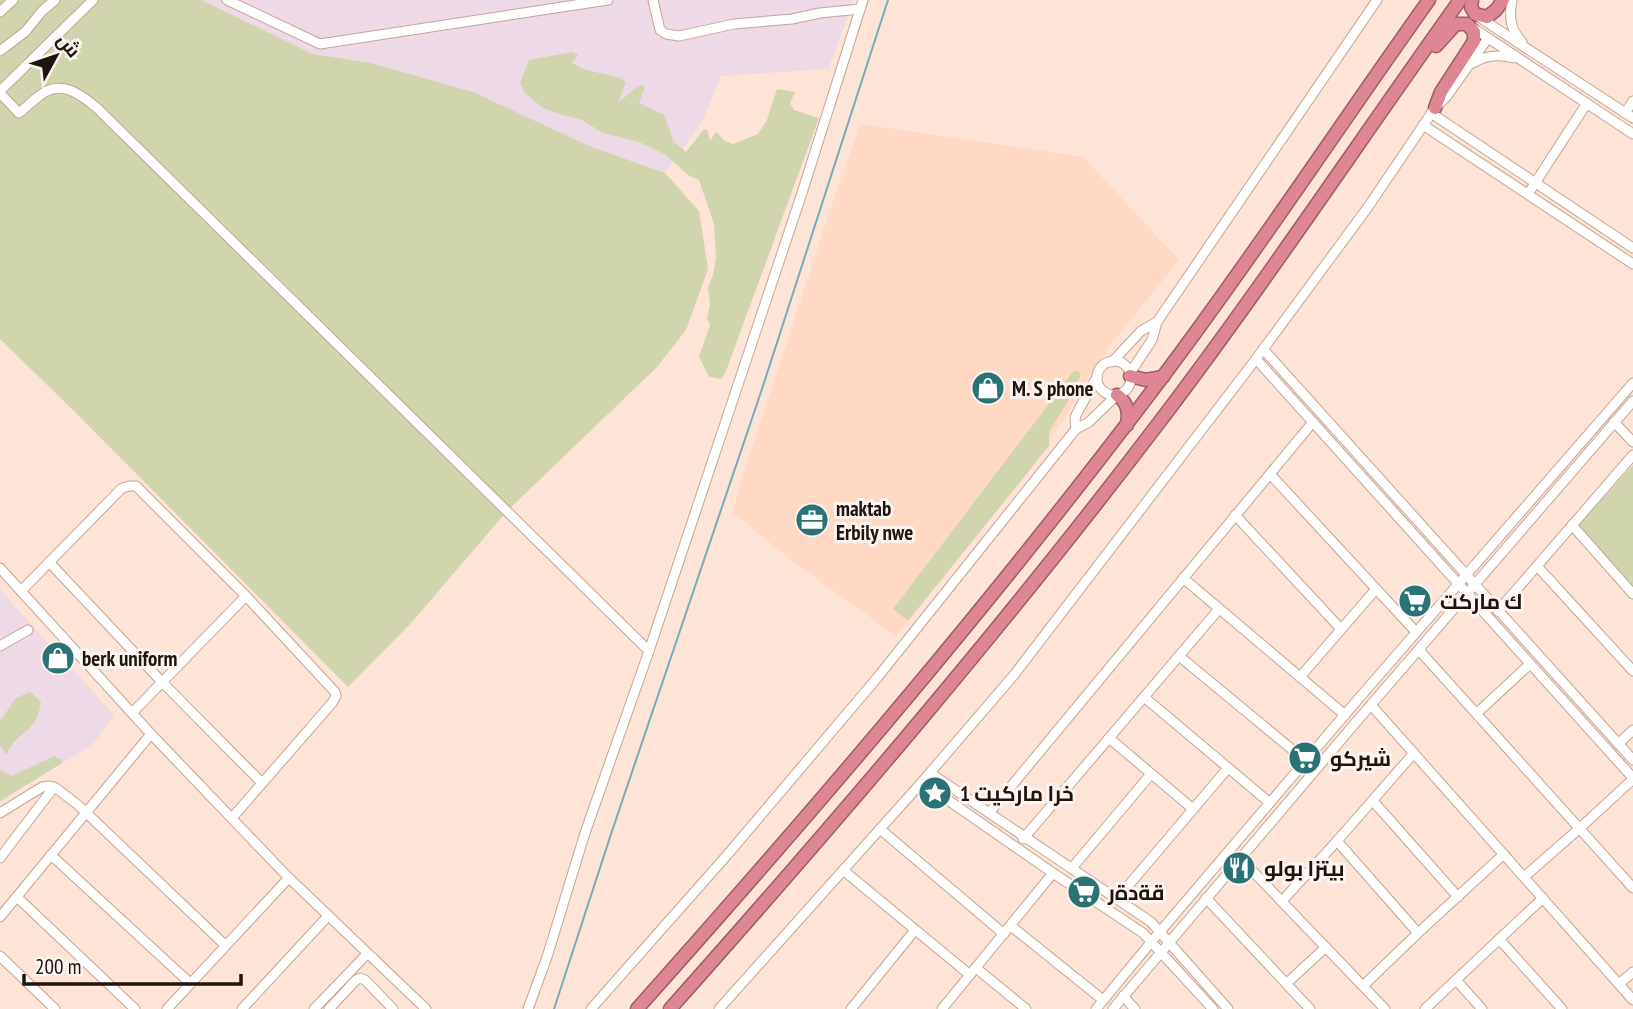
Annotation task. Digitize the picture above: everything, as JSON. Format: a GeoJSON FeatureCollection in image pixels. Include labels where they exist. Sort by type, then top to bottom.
{"type":"FeatureCollection","features":[{"type":"Feature","properties":{"kind":"highway"},"geometry":{"type":"LineString","coordinates":[[637,1009],[821,800],[1000,585],[1126,425],[1274,223],[1429,0]]}},
{"type":"Feature","properties":{"kind":"highway"},"geometry":{"type":"LineString","coordinates":[[1468,12],[1487,17],[1503,0]]}},
{"type":"Feature","properties":{"kind":"highway"},"geometry":{"type":"LineString","coordinates":[[1398,88],[1468,12]]}},
{"type":"Feature","properties":{"kind":"highway"},"geometry":{"type":"LineString","coordinates":[[670,1009],[853,802],[956,679],[1161,420],[1253,296],[1398,88],[1468,12]]}},
{"type":"Feature","properties":{"kind":"highway"},"geometry":{"type":"LineString","coordinates":[[1433,111],[1441,92],[1474,41],[1468,12]]}},
{"type":"Feature","properties":{"kind":"highway"},"geometry":{"type":"LineString","coordinates":[[1130,375],[1146,380],[1163,377]]}},
{"type":"Feature","properties":{"kind":"highway"},"geometry":{"type":"LineString","coordinates":[[1117,395],[1127,407],[1126,425]]}},
{"type":"Feature","properties":{"kind":"street"},"geometry":{"type":"LineString","coordinates":[[0,12],[13,0]]}},
{"type":"Feature","properties":{"kind":"street"},"geometry":{"type":"LineString","coordinates":[[0,51],[25,32],[55,0]]}},
{"type":"Feature","properties":{"kind":"street"},"geometry":{"type":"LineString","coordinates":[[93,0],[0,92],[19,113],[44,92],[53,89],[74,91],[96,107],[649,651]]}},
{"type":"Feature","properties":{"kind":"street"},"geometry":{"type":"LineString","coordinates":[[227,0],[320,44],[608,0]]}},
{"type":"Feature","properties":{"kind":"street"},"geometry":{"type":"LineString","coordinates":[[528,1009],[802,193],[862,5],[792,19],[734,24],[679,36],[660,30],[653,0]]}},
{"type":"Feature","properties":{"kind":"street"},"geometry":{"type":"LineString","coordinates":[[591,1009],[737,844],[877,678],[1076,429],[1089,422],[1117,395],[1126,390],[1130,375],[1152,340],[1157,322],[1377,0]]}},
{"type":"Feature","properties":{"kind":"street"},"geometry":{"type":"LineString","coordinates":[[1512,0],[1512,27],[1533,53]]}},
{"type":"Feature","properties":{"kind":"street"},"geometry":{"type":"LineString","coordinates":[[1468,12],[1488,38],[1633,134]]}},
{"type":"Feature","properties":{"kind":"street"},"geometry":{"type":"LineString","coordinates":[[1468,12],[1629,116],[1633,101]]}},
{"type":"Feature","properties":{"kind":"street"},"geometry":{"type":"LineString","coordinates":[[719,1009],[1014,675],[1256,359],[1488,38]]}},
{"type":"Feature","properties":{"kind":"street"},"geometry":{"type":"LineString","coordinates":[[1469,66],[1495,55],[1523,61]]}},
{"type":"Feature","properties":{"kind":"street"},"geometry":{"type":"LineString","coordinates":[[1548,78],[1557,76],[1556,68]]}},
{"type":"Feature","properties":{"kind":"street"},"geometry":{"type":"LineString","coordinates":[[1561,87],[1561,79],[1567,75]]}},
{"type":"Feature","properties":{"kind":"street"},"geometry":{"type":"LineString","coordinates":[[1528,194],[1587,103]]}},
{"type":"Feature","properties":{"kind":"street"},"geometry":{"type":"LineString","coordinates":[[1433,111],[1633,248]]}},
{"type":"Feature","properties":{"kind":"street"},"geometry":{"type":"LineString","coordinates":[[1423,125],[1633,264]]}},
{"type":"Feature","properties":{"kind":"street"},"geometry":{"type":"LineString","coordinates":[[1076,429],[1077,413],[1102,366],[1112,362],[1142,331],[1157,322]]}},
{"type":"Feature","properties":{"kind":"street"},"geometry":{"type":"LineString","coordinates":[[1263,349],[1633,761]]}},
{"type":"Feature","properties":{"kind":"street"},"geometry":{"type":"LineString","coordinates":[[1256,359],[1633,778],[1524,877]]}},
{"type":"Feature","properties":{"kind":"street"},"geometry":{"type":"LineString","coordinates":[[1112,362],[1123,364],[1130,375]]}},
{"type":"Feature","properties":{"kind":"street"},"geometry":{"type":"LineString","coordinates":[[1097,376],[1101,388],[1108,394],[1117,395]]}},
{"type":"Feature","properties":{"kind":"street"},"geometry":{"type":"LineString","coordinates":[[1097,1009],[1160,931],[1416,632],[1633,383]]}},
{"type":"Feature","properties":{"kind":"street"},"geometry":{"type":"LineString","coordinates":[[1113,1009],[1633,401]]}},
{"type":"Feature","properties":{"kind":"street"},"geometry":{"type":"LineString","coordinates":[[989,813],[1313,422]]}},
{"type":"Feature","properties":{"kind":"street"},"geometry":{"type":"LineString","coordinates":[[1614,422],[1633,442]]}},
{"type":"Feature","properties":{"kind":"street"},"geometry":{"type":"LineString","coordinates":[[1498,611],[1633,455]]}},
{"type":"Feature","properties":{"kind":"street"},"geometry":{"type":"LineString","coordinates":[[1270,474],[1416,632]]}},
{"type":"Feature","properties":{"kind":"street"},"geometry":{"type":"LineString","coordinates":[[21,591],[122,488],[136,486],[246,596],[336,696],[232,818]]}},
{"type":"Feature","properties":{"kind":"street"},"geometry":{"type":"LineString","coordinates":[[1236,515],[1341,629]]}},
{"type":"Feature","properties":{"kind":"street"},"geometry":{"type":"LineString","coordinates":[[1572,525],[1633,594]]}},
{"type":"Feature","properties":{"kind":"street"},"geometry":{"type":"LineString","coordinates":[[49,562],[262,783]]}},
{"type":"Feature","properties":{"kind":"street"},"geometry":{"type":"LineString","coordinates":[[1536,566],[1633,671]]}},
{"type":"Feature","properties":{"kind":"street"},"geometry":{"type":"LineString","coordinates":[[0,568],[151,734],[232,818],[328,916],[426,1009]]}},
{"type":"Feature","properties":{"kind":"street"},"geometry":{"type":"LineString","coordinates":[[1183,578],[1345,715]]}},
{"type":"Feature","properties":{"kind":"street"},"geometry":{"type":"LineString","coordinates":[[1300,677],[1376,589]]}},
{"type":"Feature","properties":{"kind":"street"},"geometry":{"type":"LineString","coordinates":[[132,713],[246,596]]}},
{"type":"Feature","properties":{"kind":"street"},"geometry":{"type":"LineString","coordinates":[[1017,848],[1219,608]]}},
{"type":"Feature","properties":{"kind":"street"},"geometry":{"type":"LineString","coordinates":[[0,646],[28,630]]}},
{"type":"Feature","properties":{"kind":"street"},"geometry":{"type":"LineString","coordinates":[[1419,650],[1633,888]]}},
{"type":"Feature","properties":{"kind":"street"},"geometry":{"type":"LineString","coordinates":[[1179,656],[1306,761]]}},
{"type":"Feature","properties":{"kind":"street"},"geometry":{"type":"LineString","coordinates":[[1477,713],[1530,664]]}},
{"type":"Feature","properties":{"kind":"street"},"geometry":{"type":"LineString","coordinates":[[1144,697],[1270,803]]}},
{"type":"Feature","properties":{"kind":"street"},"geometry":{"type":"LineString","coordinates":[[1371,705],[1633,1000]]}},
{"type":"Feature","properties":{"kind":"street"},"geometry":{"type":"LineString","coordinates":[[1618,744],[1633,730]]}},
{"type":"Feature","properties":{"kind":"street"},"geometry":{"type":"LineString","coordinates":[[0,918],[151,734]]}},
{"type":"Feature","properties":{"kind":"street"},"geometry":{"type":"LineString","coordinates":[[1109,738],[1193,809]]}},
{"type":"Feature","properties":{"kind":"street"},"geometry":{"type":"LineString","coordinates":[[1282,901],[1414,753]]}},
{"type":"Feature","properties":{"kind":"street"},"geometry":{"type":"LineString","coordinates":[[1117,899],[1228,768]]}},
{"type":"Feature","properties":{"kind":"street"},"geometry":{"type":"LineString","coordinates":[[930,773],[1151,922],[1228,1009]]}},
{"type":"Feature","properties":{"kind":"street"},"geometry":{"type":"LineString","coordinates":[[1072,868],[1151,774]]}},
{"type":"Feature","properties":{"kind":"street"},"geometry":{"type":"LineString","coordinates":[[922,782],[1138,929],[1213,1009]]}},
{"type":"Feature","properties":{"kind":"street"},"geometry":{"type":"LineString","coordinates":[[0,858],[54,787]]}},
{"type":"Feature","properties":{"kind":"street"},"geometry":{"type":"LineString","coordinates":[[0,813],[42,788],[54,787],[86,813],[225,945]]}},
{"type":"Feature","properties":{"kind":"street"},"geometry":{"type":"LineString","coordinates":[[1373,800],[1458,897]]}},
{"type":"Feature","properties":{"kind":"street"},"geometry":{"type":"LineString","coordinates":[[880,829],[1004,934]]}},
{"type":"Feature","properties":{"kind":"street"},"geometry":{"type":"LineString","coordinates":[[1337,841],[1418,933]]}},
{"type":"Feature","properties":{"kind":"street"},"geometry":{"type":"LineString","coordinates":[[1363,986],[1504,854]]}},
{"type":"Feature","properties":{"kind":"street"},"geometry":{"type":"LineString","coordinates":[[51,855],[190,983]]}},
{"type":"Feature","properties":{"kind":"street"},"geometry":{"type":"LineString","coordinates":[[1240,858],[1385,1009]]}},
{"type":"Feature","properties":{"kind":"street"},"geometry":{"type":"LineString","coordinates":[[844,870],[915,930],[1021,1008]]}},
{"type":"Feature","properties":{"kind":"street"},"geometry":{"type":"LineString","coordinates":[[942,1009],[1053,873]]}},
{"type":"Feature","properties":{"kind":"street"},"geometry":{"type":"LineString","coordinates":[[167,1009],[285,882]]}},
{"type":"Feature","properties":{"kind":"street"},"geometry":{"type":"LineString","coordinates":[[17,897],[135,1009]]}},
{"type":"Feature","properties":{"kind":"street"},"geometry":{"type":"LineString","coordinates":[[1206,898],[1310,1009]]}},
{"type":"Feature","properties":{"kind":"street"},"geometry":{"type":"LineString","coordinates":[[1425,1009],[1543,898]]}},
{"type":"Feature","properties":{"kind":"street"},"geometry":{"type":"LineString","coordinates":[[242,1009],[328,916]]}},
{"type":"Feature","properties":{"kind":"street"},"geometry":{"type":"LineString","coordinates":[[1011,926],[1103,1000]]}},
{"type":"Feature","properties":{"kind":"street"},"geometry":{"type":"LineString","coordinates":[[851,1009],[915,930]]}},
{"type":"Feature","properties":{"kind":"street"},"geometry":{"type":"LineString","coordinates":[[1499,939],[1562,1009]]}},
{"type":"Feature","properties":{"kind":"street"},"geometry":{"type":"LineString","coordinates":[[1287,983],[1326,947]]}},
{"type":"Feature","properties":{"kind":"street"},"geometry":{"type":"LineString","coordinates":[[329,1009],[367,954]]}},
{"type":"Feature","properties":{"kind":"street"},"geometry":{"type":"LineString","coordinates":[[0,956],[55,1009]]}},
{"type":"Feature","properties":{"kind":"street"},"geometry":{"type":"LineString","coordinates":[[1619,984],[1633,972]]}},
{"type":"Feature","properties":{"kind":"street"},"geometry":{"type":"LineString","coordinates":[[314,1009],[347,982],[360,978],[393,1009]]}},
{"type":"Feature","properties":{"kind":"street"},"geometry":{"type":"LineString","coordinates":[[1456,980],[1482,1009]]}},
{"type":"Feature","properties":{"kind":"street"},"geometry":{"type":"LineString","coordinates":[[1123,996],[1135,1009]]}},
{"type":"Feature","properties":{"kind":"shaded area"},"geometry":{"type":"Polygon","coordinates":[[[201,0],[854,0],[828,69],[721,76],[702,122],[665,173],[371,63],[313,54],[201,0]]]}},
{"type":"Feature","properties":{"kind":"shaded area"},"geometry":{"type":"Polygon","coordinates":[[[861,124],[1083,157],[1179,260],[1113,342],[1039,458],[896,636],[799,566],[732,512],[861,124]]]}},
{"type":"Feature","properties":{"kind":"shaded area"},"geometry":{"type":"Polygon","coordinates":[[[0,590],[114,715],[93,744],[0,802],[0,590]]]}},
{"type":"Feature","properties":{"kind":"green space"},"geometry":{"type":"Polygon","coordinates":[[[0,0],[201,0],[313,54],[371,63],[473,92],[589,146],[665,173],[699,211],[708,269],[686,330],[657,367],[507,511],[412,622],[348,687],[0,339],[0,0]]]}},
{"type":"Feature","properties":{"kind":"green space"},"geometry":{"type":"Polygon","coordinates":[[[572,52],[578,55],[572,63],[626,82],[618,102],[638,87],[645,87],[639,103],[664,115],[674,142],[686,152],[704,129],[708,131],[710,141],[716,132],[725,141],[733,144],[758,134],[767,120],[777,89],[795,92],[790,103],[794,110],[819,118],[721,379],[709,377],[699,357],[710,325],[707,318],[710,304],[708,288],[716,258],[714,224],[699,180],[688,175],[666,155],[639,142],[603,133],[580,119],[543,108],[524,92],[520,83],[529,60],[572,52]]]}},
{"type":"Feature","properties":{"kind":"green space"},"geometry":{"type":"Polygon","coordinates":[[[1077,370],[1081,374],[1049,432],[1049,446],[908,621],[893,609],[1077,370]]]}},
{"type":"Feature","properties":{"kind":"green space"},"geometry":{"type":"Polygon","coordinates":[[[1633,465],[1633,590],[1578,526],[1633,465]]]}},
{"type":"Feature","properties":{"kind":"green space"},"geometry":{"type":"Polygon","coordinates":[[[30,692],[41,702],[38,715],[30,728],[12,744],[7,755],[0,746],[0,721],[16,698],[30,692]]]}},
{"type":"Feature","properties":{"kind":"green space"},"geometry":{"type":"Polygon","coordinates":[[[54,756],[62,760],[62,763],[0,801],[0,770],[12,776],[54,756]]]}},
{"type":"Feature","properties":{"kind":"waterway"},"geometry":{"type":"LineString","coordinates":[[554,1009],[761,392],[888,0]]}},
{"type":"Feature","properties":{"kind":"place","name":"M. S phone"},"geometry":{"type":"Point","coordinates":[988,388]}},
{"type":"Feature","properties":{"kind":"place","name":"maktab Erbily nwe"},"geometry":{"type":"Point","coordinates":[812,520]}},
{"type":"Feature","properties":{"kind":"place","name":"ك ماركت"},"geometry":{"type":"Point","coordinates":[1415,601]}},
{"type":"Feature","properties":{"kind":"place","name":"berk uniform"},"geometry":{"type":"Point","coordinates":[58,658]}},
{"type":"Feature","properties":{"kind":"place","name":"شيركو"},"geometry":{"type":"Point","coordinates":[1305,758]}},
{"type":"Feature","properties":{"kind":"place","name":"خرا ماركيت 1"},"geometry":{"type":"Point","coordinates":[935,793]}},
{"type":"Feature","properties":{"kind":"place","name":"بيتزا بولو"},"geometry":{"type":"Point","coordinates":[1239,868]}},
{"type":"Feature","properties":{"kind":"place","name":"قةدةر"},"geometry":{"type":"Point","coordinates":[1084,892]}}]}
